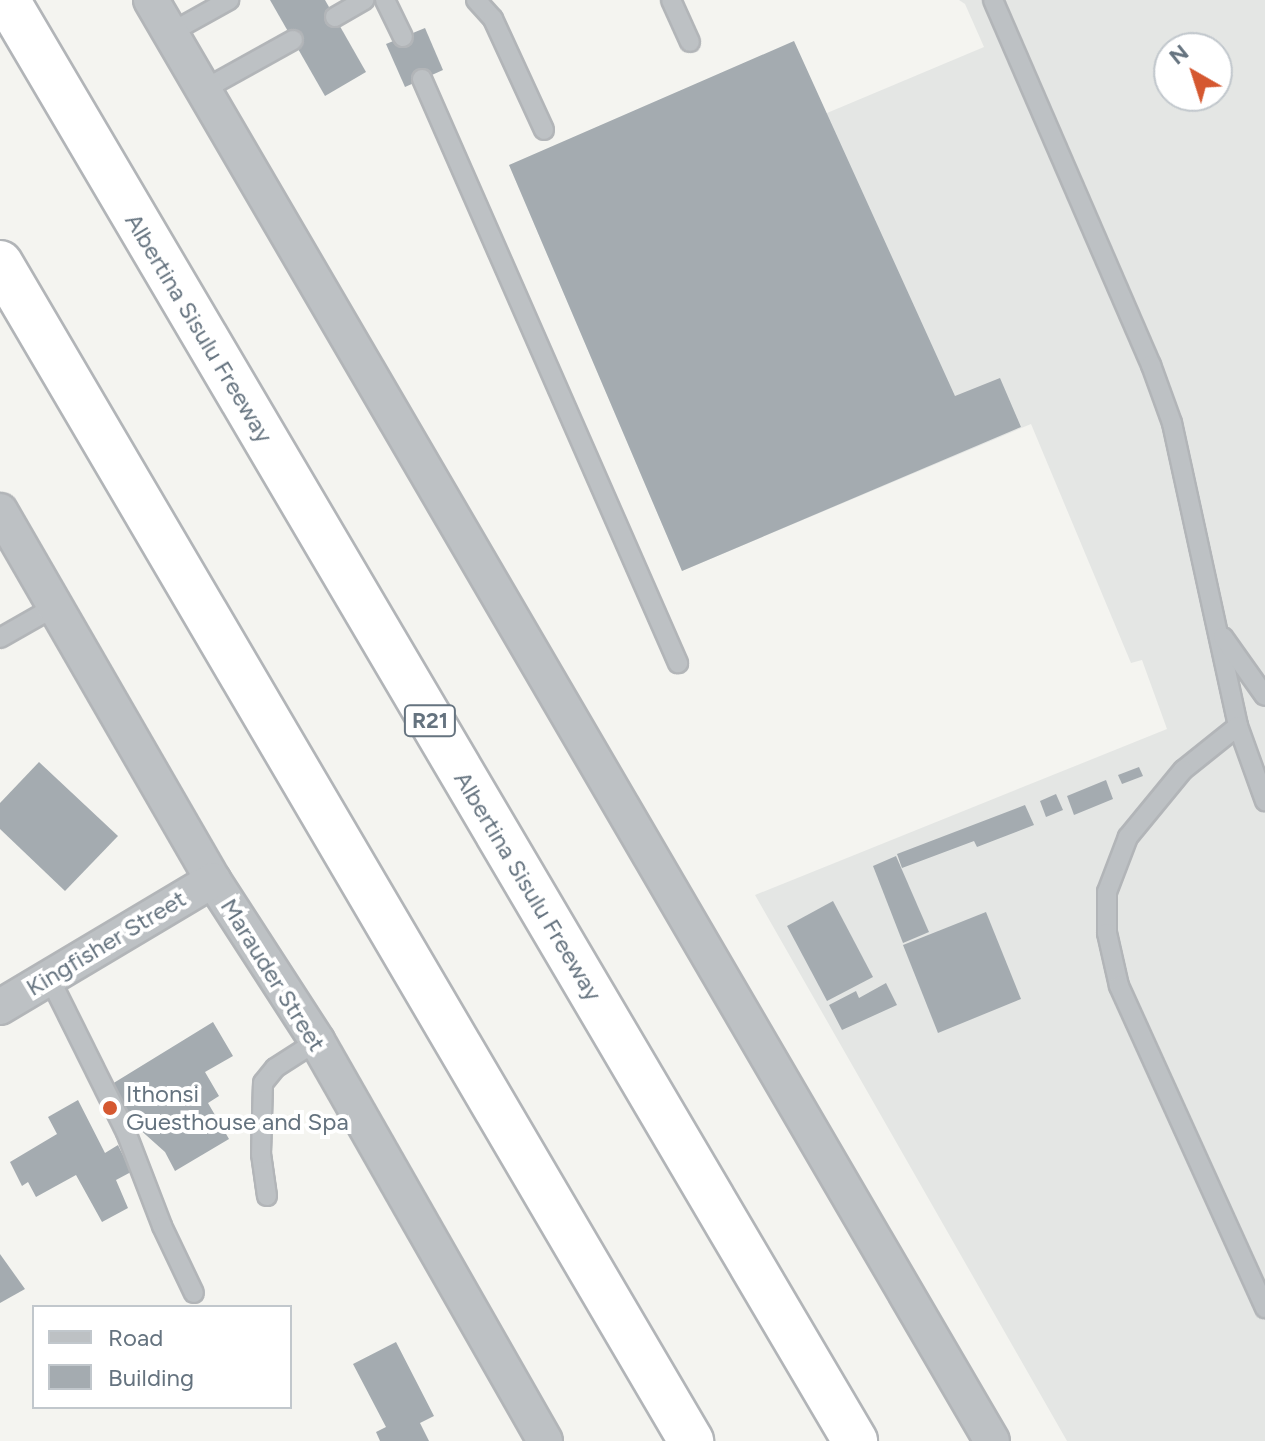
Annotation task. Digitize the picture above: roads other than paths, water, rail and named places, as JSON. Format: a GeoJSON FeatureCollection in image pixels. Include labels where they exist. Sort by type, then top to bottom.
{"type":"FeatureCollection","features":[{"type":"Feature","properties":{"kind":"highway","name":"Albertina Sisulu Freeway"},"geometry":{"type":"LineString","coordinates":[[7,0],[855,1441]]}},
{"type":"Feature","properties":{"kind":"highway"},"geometry":{"type":"LineString","coordinates":[[0,263],[691,1441]]}},
{"type":"Feature","properties":{"kind":"street"},"geometry":{"type":"LineString","coordinates":[[151,0],[992,1441]]}},
{"type":"Feature","properties":{"kind":"street","name":"Marauder Street"},"geometry":{"type":"LineString","coordinates":[[0,511],[213,880],[317,1041],[545,1441]]}},
{"type":"Feature","properties":{"kind":"street","name":"Kingfisher Street"},"geometry":{"type":"LineString","coordinates":[[0,1007],[213,880]]}},
{"type":"Feature","properties":{"kind":"lane"},"geometry":{"type":"LineString","coordinates":[[170,33],[229,0]]}},
{"type":"Feature","properties":{"kind":"lane"},"geometry":{"type":"LineString","coordinates":[[335,17],[364,0]]}},
{"type":"Feature","properties":{"kind":"lane"},"geometry":{"type":"LineString","coordinates":[[385,0],[403,37]]}},
{"type":"Feature","properties":{"kind":"lane"},"geometry":{"type":"LineString","coordinates":[[476,0],[493,19],[544,130]]}},
{"type":"Feature","properties":{"kind":"lane"},"geometry":{"type":"LineString","coordinates":[[671,0],[690,42]]}},
{"type":"Feature","properties":{"kind":"lane"},"geometry":{"type":"LineString","coordinates":[[993,0],[1151,365],[1172,423],[1193,528],[1221,635],[1238,726],[1265,801]]}},
{"type":"Feature","properties":{"kind":"lane"},"geometry":{"type":"LineString","coordinates":[[203,90],[293,40]]}},
{"type":"Feature","properties":{"kind":"lane"},"geometry":{"type":"LineString","coordinates":[[422,79],[678,663]]}},
{"type":"Feature","properties":{"kind":"lane"},"geometry":{"type":"LineString","coordinates":[[0,638],[56,606]]}},
{"type":"Feature","properties":{"kind":"lane"},"geometry":{"type":"LineString","coordinates":[[1221,635],[1265,696]]}},
{"type":"Feature","properties":{"kind":"lane"},"geometry":{"type":"LineString","coordinates":[[1238,726],[1183,770],[1128,837],[1107,892],[1107,933],[1119,986],[1265,1308]]}},
{"type":"Feature","properties":{"kind":"lane"},"geometry":{"type":"LineString","coordinates":[[49,977],[126,1132],[172,1251],[194,1293]]}},
{"type":"Feature","properties":{"kind":"lane"},"geometry":{"type":"LineString","coordinates":[[267,1196],[261,1154],[263,1083],[275,1068],[317,1041]]}},
{"type":"Feature","properties":{"kind":"place","name":"Ithonsi Guesthouse and Spa"},"geometry":{"type":"Point","coordinates":[110,1108]}}]}
